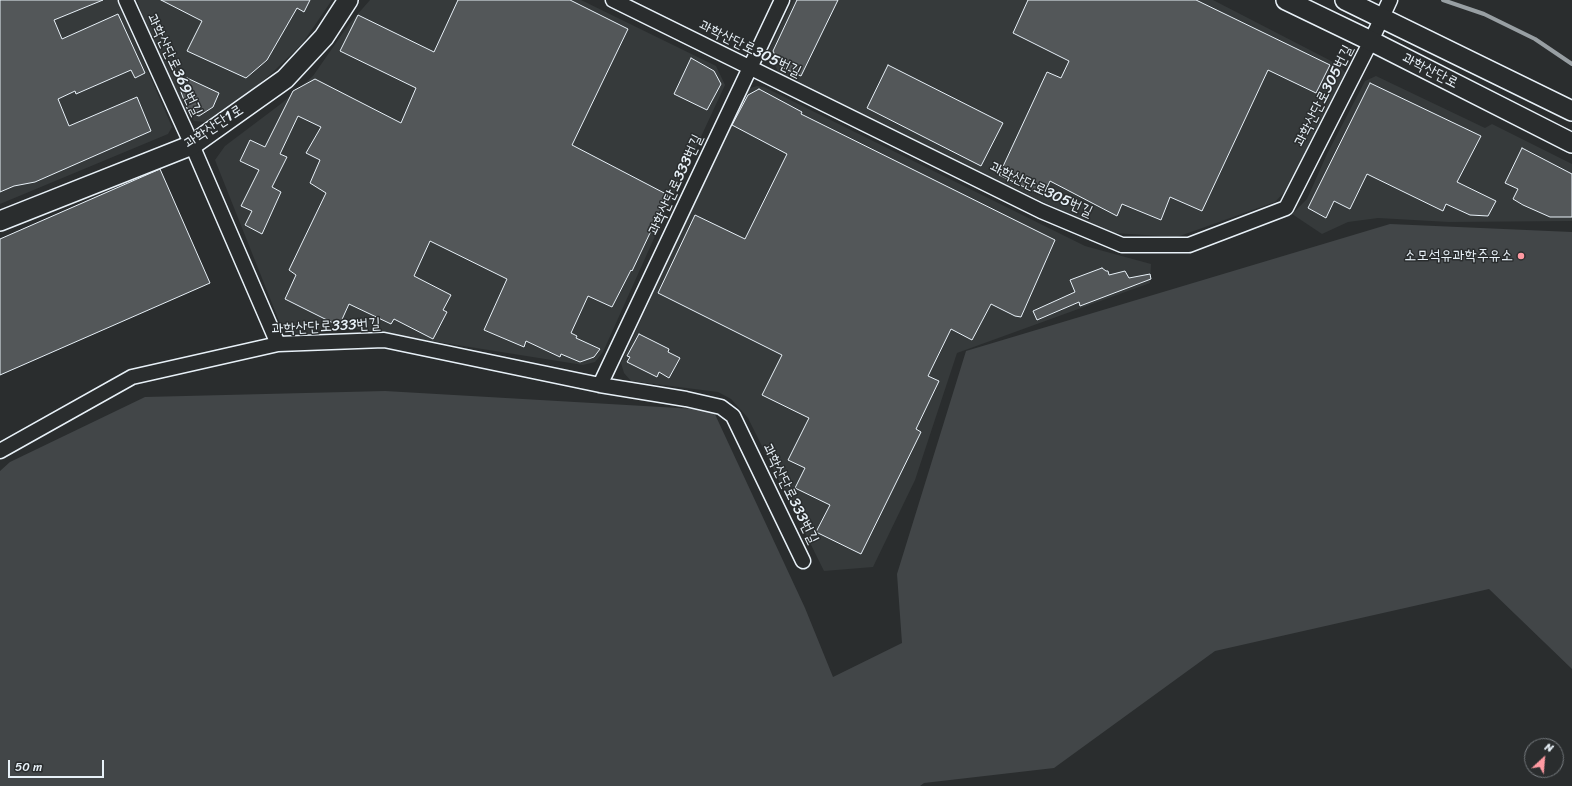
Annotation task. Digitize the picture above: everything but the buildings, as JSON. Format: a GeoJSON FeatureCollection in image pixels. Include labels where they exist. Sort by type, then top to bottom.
{"type":"FeatureCollection","features":[{"type":"Feature","properties":{"kind":"main road","name":"과학산단1로"},"geometry":{"type":"LineString","coordinates":[[0,221],[192,145],[285,79],[324,37],[348,0]]}},
{"type":"Feature","properties":{"kind":"main road","name":"과학산단로"},"geometry":{"type":"LineString","coordinates":[[1286,0],[1376,29],[1572,111]]}},
{"type":"Feature","properties":{"kind":"main road","name":"과학산단로"},"geometry":{"type":"LineString","coordinates":[[1345,0],[1376,29],[1572,143]]}},
{"type":"Feature","properties":{"kind":"street","name":"과학산단로369번길"},"geometry":{"type":"LineString","coordinates":[[126,0],[192,145],[278,344]]}},
{"type":"Feature","properties":{"kind":"street","name":"과학산단로305번길"},"geometry":{"type":"LineString","coordinates":[[613,0],[1041,211],[1122,246],[1189,245],[1286,208],[1390,0]]}},
{"type":"Feature","properties":{"kind":"street","name":"과학산단로333번길"},"geometry":{"type":"LineString","coordinates":[[600,385],[782,0]]}},
{"type":"Feature","properties":{"kind":"street","name":"과학산단로333번길"},"geometry":{"type":"LineString","coordinates":[[0,451],[132,377],[278,344],[384,340],[600,385],[686,399],[722,407],[733,416],[803,561]]}},
{"type":"Feature","properties":{"kind":"shaded area"},"geometry":{"type":"Polygon","coordinates":[[[0,0],[117,0],[172,127],[168,134],[0,204],[0,0]]]}},
{"type":"Feature","properties":{"kind":"shaded area"},"geometry":{"type":"Polygon","coordinates":[[[137,0],[332,0],[302,44],[274,71],[238,103],[217,119],[204,122],[194,121],[183,108],[154,49],[137,0]]]}},
{"type":"Feature","properties":{"kind":"shaded area"},"geometry":{"type":"Polygon","coordinates":[[[370,0],[581,0],[716,66],[725,85],[603,352],[595,362],[583,365],[350,328],[301,335],[281,326],[215,160],[225,146],[282,103],[313,76],[349,24],[370,0]]]}},
{"type":"Feature","properties":{"kind":"shaded area"},"geometry":{"type":"Polygon","coordinates":[[[793,0],[1213,0],[1337,64],[1347,74],[1294,182],[1275,202],[1177,237],[1113,233],[1047,204],[780,75],[768,52],[793,0]]]}},
{"type":"Feature","properties":{"kind":"shaded area"},"geometry":{"type":"Polygon","coordinates":[[[1376,76],[1485,128],[1492,124],[1572,164],[1572,221],[1449,222],[1378,218],[1348,222],[1322,234],[1292,214],[1307,199],[1327,154],[1365,81],[1376,76]]]}},
{"type":"Feature","properties":{"kind":"shaded area"},"geometry":{"type":"Polygon","coordinates":[[[757,86],[764,87],[1085,246],[1151,264],[1150,283],[957,353],[915,480],[873,567],[824,571],[748,418],[731,399],[718,392],[631,381],[624,373],[621,363],[747,89],[757,86]]]}},
{"type":"Feature","properties":{"kind":"shaded area"},"geometry":{"type":"Polygon","coordinates":[[[1390,224],[1572,232],[1572,669],[1489,589],[1215,651],[1054,768],[924,783],[920,786],[0,786],[0,471],[10,462],[145,397],[385,391],[713,410],[805,608],[833,677],[902,643],[897,574],[966,351],[1390,224]]]}},
{"type":"Feature","properties":{"kind":"waterway"},"geometry":{"type":"LineString","coordinates":[[1443,0],[1484,14],[1535,39],[1572,64]]}},
{"type":"Feature","properties":{"kind":"place","name":"소모석유과학주유소"},"geometry":{"type":"Point","coordinates":[1521,256]}}]}
